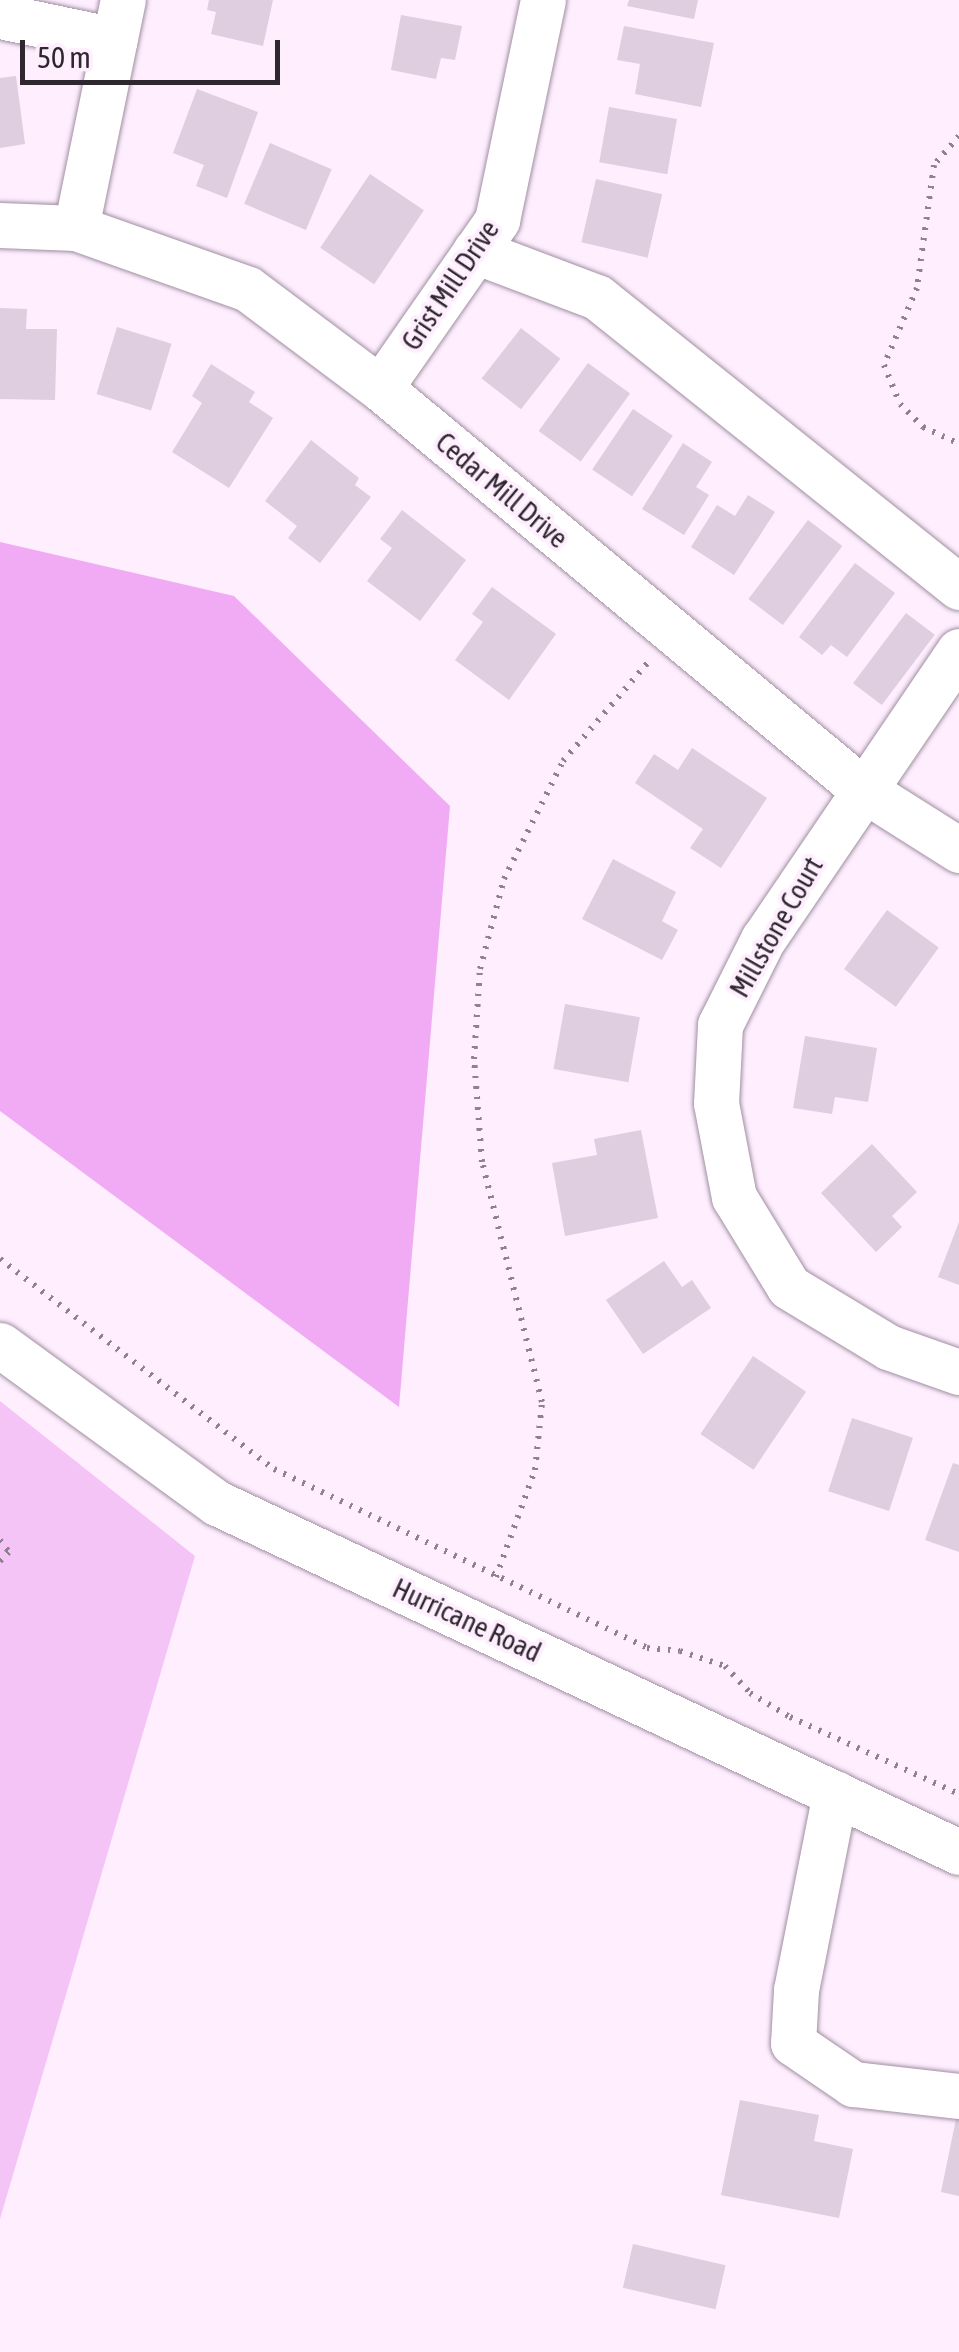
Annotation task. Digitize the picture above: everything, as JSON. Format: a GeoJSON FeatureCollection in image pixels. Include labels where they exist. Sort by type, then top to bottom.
{"type":"FeatureCollection","features":[{"type":"Feature","properties":{"kind":"street","name":"Grist Mill Drive"},"geometry":{"type":"LineString","coordinates":[[380,388],[497,220],[544,0]]}},
{"type":"Feature","properties":{"kind":"street"},"geometry":{"type":"LineString","coordinates":[[0,16],[119,20],[76,228]]}},
{"type":"Feature","properties":{"kind":"street","name":"Cedar Mill Drive"},"geometry":{"type":"LineString","coordinates":[[0,225],[76,228],[248,289],[380,388],[861,788],[959,850]]}},
{"type":"Feature","properties":{"kind":"street"},"geometry":{"type":"LineString","coordinates":[[475,251],[598,297],[959,587]]}},
{"type":"Feature","properties":{"kind":"street","name":"Millstone Court"},"geometry":{"type":"LineString","coordinates":[[959,651],[861,788],[763,939],[720,1025],[716,1103],[734,1197],[789,1287],[888,1347],[959,1372]]}},
{"type":"Feature","properties":{"kind":"street","name":"Hurricane Road"},"geometry":{"type":"LineString","coordinates":[[0,1345],[217,1502],[959,1852]]}},
{"type":"Feature","properties":{"kind":"street"},"geometry":{"type":"LineString","coordinates":[[835,1794],[796,1990],[793,2042],[853,2084],[959,2096]]}},
{"type":"Feature","properties":{"kind":"path"},"geometry":{"type":"LineString","coordinates":[[959,136],[934,164],[917,288],[884,365],[900,404],[924,426],[959,444]]}},
{"type":"Feature","properties":{"kind":"path"},"geometry":{"type":"LineString","coordinates":[[496,1577],[535,1470],[542,1402],[482,1162],[474,1059],[480,969],[504,879],[563,761],[673,632]]}},
{"type":"Feature","properties":{"kind":"path"},"geometry":{"type":"LineString","coordinates":[[0,1259],[274,1468],[647,1648],[680,1651],[725,1666],[750,1693],[790,1716],[959,1794]]}},
{"type":"Feature","properties":{"kind":"path"},"geometry":{"type":"LineString","coordinates":[[0,1540],[9,1552],[0,1561]]}},
{"type":"Feature","properties":{"kind":"shaded area"},"geometry":{"type":"Polygon","coordinates":[[[0,542],[234,596],[450,806],[399,1407],[0,1111],[0,542]]]}},
{"type":"Feature","properties":{"kind":"shaded area"},"geometry":{"type":"Polygon","coordinates":[[[0,1401],[195,1556],[0,2219],[0,1401]]]}},
{"type":"Feature","properties":{"kind":"building"},"geometry":{"type":"Polygon","coordinates":[[[209,0],[273,0],[263,46],[211,34],[216,12],[207,10],[209,0]]]}},
{"type":"Feature","properties":{"kind":"building"},"geometry":{"type":"Polygon","coordinates":[[[629,0],[698,0],[694,19],[627,6],[629,0]]]}},
{"type":"Feature","properties":{"kind":"building"},"geometry":{"type":"Polygon","coordinates":[[[401,15],[462,26],[455,60],[441,58],[436,79],[391,70],[401,15]]]}},
{"type":"Feature","properties":{"kind":"building"},"geometry":{"type":"Polygon","coordinates":[[[624,26],[714,43],[701,107],[635,94],[640,64],[617,60],[624,26]]]}},
{"type":"Feature","properties":{"kind":"building"},"geometry":{"type":"Polygon","coordinates":[[[16,76],[25,144],[0,148],[0,78],[16,76]]]}},
{"type":"Feature","properties":{"kind":"building"},"geometry":{"type":"Polygon","coordinates":[[[197,89],[258,112],[227,198],[196,186],[204,165],[173,153],[197,89]]]}},
{"type":"Feature","properties":{"kind":"building"},"geometry":{"type":"Polygon","coordinates":[[[609,107],[677,119],[667,174],[599,162],[609,107]]]}},
{"type":"Feature","properties":{"kind":"building"},"geometry":{"type":"Polygon","coordinates":[[[270,143],[332,169],[306,230],[244,204],[270,143]]]}},
{"type":"Feature","properties":{"kind":"building"},"geometry":{"type":"Polygon","coordinates":[[[370,174],[424,210],[374,284],[320,248],[370,174]]]}},
{"type":"Feature","properties":{"kind":"building"},"geometry":{"type":"Polygon","coordinates":[[[596,179],[662,194],[648,258],[581,242],[596,179]]]}},
{"type":"Feature","properties":{"kind":"building"},"geometry":{"type":"Polygon","coordinates":[[[0,308],[27,309],[26,329],[57,329],[55,400],[0,399],[0,308]]]}},
{"type":"Feature","properties":{"kind":"building"},"geometry":{"type":"Polygon","coordinates":[[[117,327],[172,344],[151,411],[97,394],[117,327]]]}},
{"type":"Feature","properties":{"kind":"building"},"geometry":{"type":"Polygon","coordinates":[[[521,328],[560,359],[521,409],[482,378],[521,328]]]}},
{"type":"Feature","properties":{"kind":"building"},"geometry":{"type":"Polygon","coordinates":[[[588,363],[630,394],[581,462],[539,431],[588,363]]]}},
{"type":"Feature","properties":{"kind":"building"},"geometry":{"type":"Polygon","coordinates":[[[211,364],[255,392],[249,402],[273,418],[229,488],[172,452],[202,403],[192,396],[211,364]]]}},
{"type":"Feature","properties":{"kind":"building"},"geometry":{"type":"Polygon","coordinates":[[[633,409],[673,436],[632,496],[592,470],[633,409]]]}},
{"type":"Feature","properties":{"kind":"building"},"geometry":{"type":"Polygon","coordinates":[[[311,440],[359,478],[355,485],[371,497],[320,563],[288,538],[297,526],[265,501],[311,440]]]}},
{"type":"Feature","properties":{"kind":"building"},"geometry":{"type":"Polygon","coordinates":[[[683,443],[712,462],[696,487],[709,495],[684,535],[642,509],[683,443]]]}},
{"type":"Feature","properties":{"kind":"building"},"geometry":{"type":"Polygon","coordinates":[[[748,495],[775,512],[734,575],[691,547],[717,505],[735,516],[748,495]]]}},
{"type":"Feature","properties":{"kind":"building"},"geometry":{"type":"Polygon","coordinates":[[[402,510],[466,560],[420,621],[367,581],[392,548],[380,539],[402,510]]]}},
{"type":"Feature","properties":{"kind":"building"},"geometry":{"type":"Polygon","coordinates":[[[808,520],[842,546],[783,625],[748,599],[808,520]]]}},
{"type":"Feature","properties":{"kind":"building"},"geometry":{"type":"Polygon","coordinates":[[[855,563],[895,593],[847,657],[831,645],[822,655],[799,637],[855,563]]]}},
{"type":"Feature","properties":{"kind":"building"},"geometry":{"type":"Polygon","coordinates":[[[492,587],[556,634],[509,700],[455,660],[483,622],[472,614],[492,587]]]}},
{"type":"Feature","properties":{"kind":"building"},"geometry":{"type":"Polygon","coordinates":[[[906,613],[935,635],[882,705],[853,683],[906,613]]]}},
{"type":"Feature","properties":{"kind":"building"},"geometry":{"type":"Polygon","coordinates":[[[692,748],[767,798],[721,868],[690,848],[703,829],[635,783],[654,754],[678,770],[692,748]]]}},
{"type":"Feature","properties":{"kind":"building"},"geometry":{"type":"Polygon","coordinates":[[[613,859],[676,892],[662,921],[678,930],[662,960],[582,919],[613,859]]]}},
{"type":"Feature","properties":{"kind":"building"},"geometry":{"type":"Polygon","coordinates":[[[887,910],[939,948],[896,1007],[844,969],[887,910]]]}},
{"type":"Feature","properties":{"kind":"building"},"geometry":{"type":"Polygon","coordinates":[[[565,1004],[640,1017],[628,1082],[554,1069],[565,1004]]]}},
{"type":"Feature","properties":{"kind":"building"},"geometry":{"type":"Polygon","coordinates":[[[805,1036],[877,1048],[868,1102],[835,1097],[832,1114],[793,1108],[805,1036]]]}},
{"type":"Feature","properties":{"kind":"building"},"geometry":{"type":"Polygon","coordinates":[[[641,1130],[658,1218],[565,1236],[552,1163],[597,1155],[594,1139],[641,1130]]]}},
{"type":"Feature","properties":{"kind":"building"},"geometry":{"type":"Polygon","coordinates":[[[872,1144],[917,1192],[892,1216],[902,1227],[876,1252],[821,1193],[872,1144]]]}},
{"type":"Feature","properties":{"kind":"building"},"geometry":{"type":"Polygon","coordinates":[[[959,1222],[959,1285],[938,1277],[959,1222]]]}},
{"type":"Feature","properties":{"kind":"building"},"geometry":{"type":"Polygon","coordinates":[[[664,1261],[682,1287],[692,1280],[711,1308],[643,1354],[606,1300],[664,1261]]]}},
{"type":"Feature","properties":{"kind":"building"},"geometry":{"type":"Polygon","coordinates":[[[753,1356],[806,1392],[753,1470],[700,1434],[753,1356]]]}},
{"type":"Feature","properties":{"kind":"building"},"geometry":{"type":"Polygon","coordinates":[[[852,1418],[913,1438],[889,1511],[828,1491],[852,1418]]]}},
{"type":"Feature","properties":{"kind":"building"},"geometry":{"type":"Polygon","coordinates":[[[953,1463],[959,1465],[959,1552],[925,1540],[953,1463]]]}},
{"type":"Feature","properties":{"kind":"building"},"geometry":{"type":"Polygon","coordinates":[[[740,2100],[819,2115],[814,2141],[853,2149],[839,2218],[721,2195],[740,2100]]]}},
{"type":"Feature","properties":{"kind":"building"},"geometry":{"type":"Polygon","coordinates":[[[959,2119],[959,2196],[941,2192],[959,2119]]]}},
{"type":"Feature","properties":{"kind":"building"},"geometry":{"type":"Polygon","coordinates":[[[633,2244],[726,2265],[715,2309],[623,2288],[633,2244]]]}}]}
